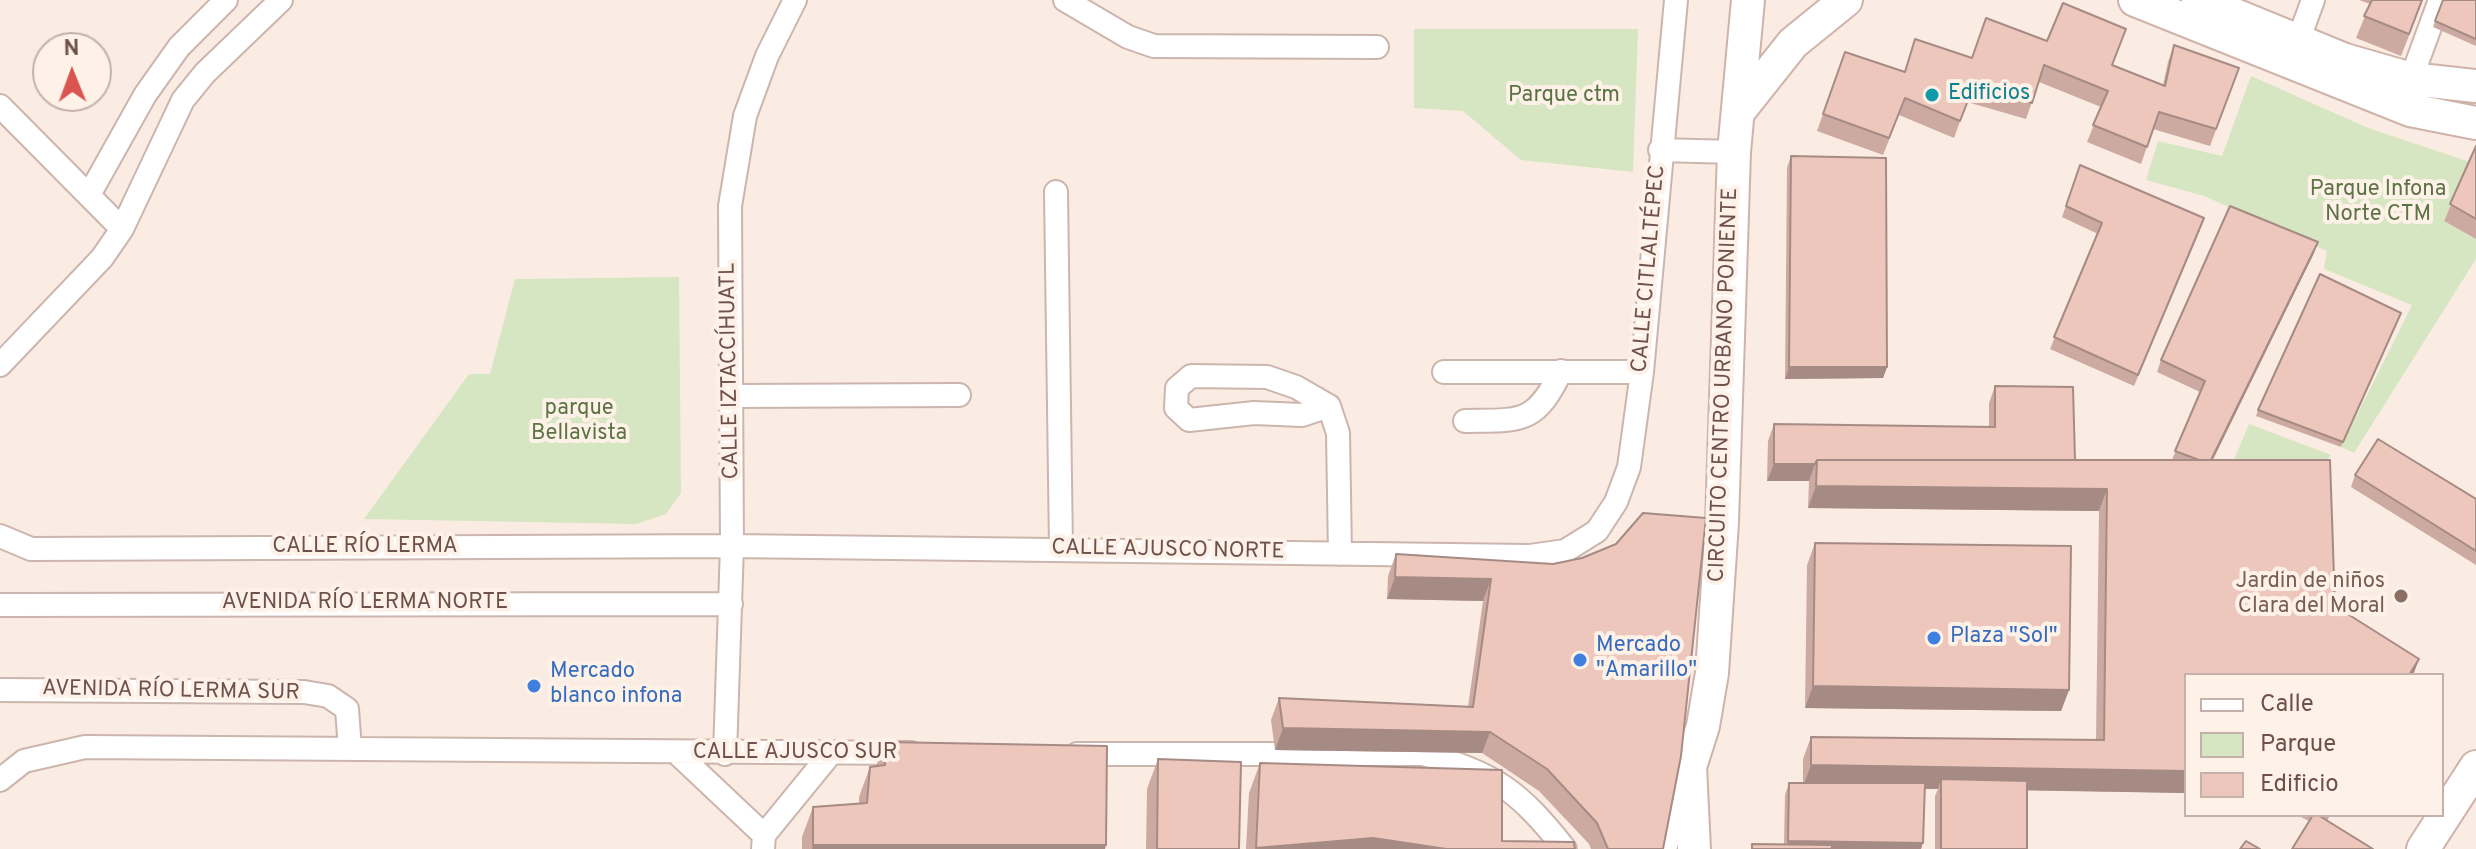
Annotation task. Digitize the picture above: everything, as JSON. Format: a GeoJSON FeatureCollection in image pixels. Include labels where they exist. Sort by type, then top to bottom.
{"type":"FeatureCollection","features":[{"type":"Feature","properties":{"kind":"street"},"geometry":{"type":"LineString","coordinates":[[89,195],[145,95],[179,47],[226,0]]}},
{"type":"Feature","properties":{"kind":"street"},"geometry":{"type":"LineString","coordinates":[[0,365],[102,258],[122,229],[183,100],[205,73],[281,0]]}},
{"type":"Feature","properties":{"kind":"street","name":"CALLE IZTACCÍHUATL"},"geometry":{"type":"LineString","coordinates":[[725,754],[732,546],[730,206],[745,116],[767,56],[795,0]]}},
{"type":"Feature","properties":{"kind":"street"},"geometry":{"type":"LineString","coordinates":[[1065,0],[1128,37],[1154,46],[1377,47]]}},
{"type":"Feature","properties":{"kind":"street","name":"CALLE CITLALTÉPEC"},"geometry":{"type":"LineString","coordinates":[[1597,531],[1616,502],[1629,467],[1642,372],[1676,0]]}},
{"type":"Feature","properties":{"kind":"street","name":"CIRCUITO CENTRO URBANO PONIENTE"},"geometry":{"type":"LineString","coordinates":[[1690,767],[1703,726],[1712,673],[1722,522],[1734,152],[1748,0]]}},
{"type":"Feature","properties":{"kind":"street"},"geometry":{"type":"LineString","coordinates":[[1739,111],[1793,43],[1846,0]]}},
{"type":"Feature","properties":{"kind":"street"},"geometry":{"type":"LineString","coordinates":[[2135,0],[2410,110],[2476,123]]}},
{"type":"Feature","properties":{"kind":"street"},"geometry":{"type":"LineString","coordinates":[[2198,0],[2298,41],[2411,79],[2476,86]]}},
{"type":"Feature","properties":{"kind":"street"},"geometry":{"type":"LineString","coordinates":[[2298,41],[2313,0]]}},
{"type":"Feature","properties":{"kind":"street"},"geometry":{"type":"LineString","coordinates":[[2411,79],[2440,0]]}},
{"type":"Feature","properties":{"kind":"street"},"geometry":{"type":"LineString","coordinates":[[0,106],[122,229]]}},
{"type":"Feature","properties":{"kind":"street"},"geometry":{"type":"LineString","coordinates":[[1660,150],[1734,152]]}},
{"type":"Feature","properties":{"kind":"street"},"geometry":{"type":"LineString","coordinates":[[1056,192],[1061,549]]}},
{"type":"Feature","properties":{"kind":"street"},"geometry":{"type":"LineString","coordinates":[[1465,421],[1505,420],[1533,415],[1549,397],[1561,371]]}},
{"type":"Feature","properties":{"kind":"street"},"geometry":{"type":"LineString","coordinates":[[1444,372],[1642,372]]}},
{"type":"Feature","properties":{"kind":"street"},"geometry":{"type":"LineString","coordinates":[[1329,406],[1302,415],[1254,413],[1189,420],[1176,408],[1177,388],[1191,376],[1267,377],[1296,387],[1329,406],[1338,433],[1340,554]]}},
{"type":"Feature","properties":{"kind":"street"},"geometry":{"type":"LineString","coordinates":[[733,396],[959,395]]}},
{"type":"Feature","properties":{"kind":"street","name":"CALLE AJUSCO NORTE"},"geometry":{"type":"LineString","coordinates":[[732,546],[1530,556],[1565,551],[1597,531]]}},
{"type":"Feature","properties":{"kind":"street","name":"CALLE RÍO LERMA"},"geometry":{"type":"LineString","coordinates":[[0,536],[31,549],[732,546]]}},
{"type":"Feature","properties":{"kind":"street","name":"AVENIDA RÍO LERMA NORTE"},"geometry":{"type":"LineString","coordinates":[[0,605],[731,604]]}},
{"type":"Feature","properties":{"kind":"street","name":"AVENIDA RÍO LERMA SUR"},"geometry":{"type":"LineString","coordinates":[[0,690],[304,692],[328,696],[347,709],[350,749]]}},
{"type":"Feature","properties":{"kind":"street","name":"CALLE AJUSCO SUR"},"geometry":{"type":"LineString","coordinates":[[0,780],[24,761],[85,747],[678,754],[940,753]]}},
{"type":"Feature","properties":{"kind":"street"},"geometry":{"type":"LineString","coordinates":[[678,754],[764,842],[831,753]]}},
{"type":"Feature","properties":{"kind":"street"},"geometry":{"type":"LineString","coordinates":[[1049,753],[1423,754],[1467,766],[1504,784],[1538,816],[1565,849]]}},
{"type":"Feature","properties":{"kind":"street"},"geometry":{"type":"LineString","coordinates":[[1665,849],[1690,767]]}},
{"type":"Feature","properties":{"kind":"street"},"geometry":{"type":"LineString","coordinates":[[1690,767],[1694,849]]}},
{"type":"Feature","properties":{"kind":"street"},"geometry":{"type":"LineString","coordinates":[[2444,817],[2476,767]]}},
{"type":"Feature","properties":{"kind":"street"},"geometry":{"type":"LineString","coordinates":[[2423,849],[2444,817]]}},
{"type":"Feature","properties":{"kind":"green space","name":"Parque ctm"},"geometry":{"type":"Polygon","coordinates":[[[1414,29],[1638,29],[1633,172],[1521,160],[1463,111],[1414,108],[1414,29]]]}},
{"type":"Feature","properties":{"kind":"green space","name":"Parque Infona Norte CTM"},"geometry":{"type":"Polygon","coordinates":[[[2251,76],[2368,128],[2470,162],[2444,221],[2476,239],[2476,259],[2354,453],[2341,447],[2412,305],[2324,269],[2327,251],[2204,196],[2146,180],[2158,141],[2222,156],[2251,76]]]}},
{"type":"Feature","properties":{"kind":"green space","name":"parque Bellavista"},"geometry":{"type":"Polygon","coordinates":[[[679,277],[681,493],[666,514],[636,524],[364,519],[469,374],[490,374],[515,279],[679,277]]]}},
{"type":"Feature","properties":{"kind":"green space"},"geometry":{"type":"Polygon","coordinates":[[[2249,424],[2331,455],[2315,476],[2228,474],[2249,424]]]}},
{"type":"Feature","properties":{"kind":"building"},"geometry":{"type":"Polygon","coordinates":[[[2372,0],[2422,0],[2409,34],[2364,16],[2372,0]]]}},
{"type":"Feature","properties":{"kind":"building"},"geometry":{"type":"Polygon","coordinates":[[[2443,0],[2476,0],[2476,39],[2435,21],[2443,0]]]}},
{"type":"Feature","properties":{"kind":"building","name":"Edificios"},"geometry":{"type":"Polygon","coordinates":[[[2063,3],[2126,29],[2112,65],[2165,86],[2174,45],[2239,68],[2216,129],[2159,112],[2147,147],[2093,125],[2108,91],[2044,65],[2032,103],[1974,85],[1960,121],[1905,98],[1889,138],[1823,114],[1845,52],[1905,72],[1915,39],[1972,58],[1986,18],[2047,41],[2063,3]]]}},
{"type":"Feature","properties":{"kind":"building"},"geometry":{"type":"Polygon","coordinates":[[[2476,146],[2476,219],[2450,204],[2476,146]]]}},
{"type":"Feature","properties":{"kind":"building"},"geometry":{"type":"Polygon","coordinates":[[[1791,156],[1886,158],[1887,367],[1789,367],[1791,156]]]}},
{"type":"Feature","properties":{"kind":"building"},"geometry":{"type":"Polygon","coordinates":[[[2080,165],[2204,218],[2138,375],[2054,337],[2102,223],[2066,206],[2080,165]]]}},
{"type":"Feature","properties":{"kind":"building"},"geometry":{"type":"Polygon","coordinates":[[[2230,206],[2318,242],[2211,460],[2199,460],[2175,451],[2205,381],[2161,360],[2230,206]]]}},
{"type":"Feature","properties":{"kind":"building"},"geometry":{"type":"Polygon","coordinates":[[[2320,274],[2401,313],[2343,442],[2258,410],[2320,274]]]}},
{"type":"Feature","properties":{"kind":"building"},"geometry":{"type":"Polygon","coordinates":[[[1995,386],[2073,387],[2075,460],[1817,460],[1815,464],[1774,464],[1774,424],[1995,427],[1995,386]]]}},
{"type":"Feature","properties":{"kind":"building"},"geometry":{"type":"Polygon","coordinates":[[[2378,439],[2476,499],[2476,551],[2355,475],[2378,439]]]}},
{"type":"Feature","properties":{"kind":"building"},"geometry":{"type":"Polygon","coordinates":[[[1817,460],[2330,460],[2335,606],[2419,659],[2410,673],[2184,673],[2184,771],[1811,765],[1811,737],[2104,740],[2107,489],[1816,486],[1817,460]]]}},
{"type":"Feature","properties":{"kind":"building","name":"Mercado \"Amarillo\""},"geometry":{"type":"Polygon","coordinates":[[[1643,513],[1706,518],[1681,756],[1663,849],[1608,849],[1597,823],[1547,769],[1490,732],[1283,728],[1279,698],[1473,707],[1491,579],[1395,577],[1396,554],[1553,564],[1582,558],[1616,544],[1643,513]]]}},
{"type":"Feature","properties":{"kind":"building","name":"Plaza \"Sol\""},"geometry":{"type":"Polygon","coordinates":[[[1815,543],[2071,546],[2069,690],[1813,686],[1815,543]]]}},
{"type":"Feature","properties":{"kind":"building"},"geometry":{"type":"Polygon","coordinates":[[[885,742],[1107,746],[1106,845],[813,845],[813,807],[867,803],[870,767],[885,765],[885,742]]]}},
{"type":"Feature","properties":{"kind":"building"},"geometry":{"type":"Polygon","coordinates":[[[1158,759],[1241,762],[1239,849],[1157,849],[1158,759]]]}},
{"type":"Feature","properties":{"kind":"building"},"geometry":{"type":"Polygon","coordinates":[[[1260,763],[1502,770],[1502,841],[1574,842],[1575,849],[1446,849],[1373,838],[1256,848],[1260,763]]]}},
{"type":"Feature","properties":{"kind":"building"},"geometry":{"type":"Polygon","coordinates":[[[1941,779],[2027,781],[2027,849],[1941,849],[1941,779]]]}},
{"type":"Feature","properties":{"kind":"building"},"geometry":{"type":"Polygon","coordinates":[[[1789,783],[1925,783],[1923,843],[1788,841],[1789,783]]]}},
{"type":"Feature","properties":{"kind":"building"},"geometry":{"type":"Polygon","coordinates":[[[2312,817],[2321,817],[2373,849],[2292,849],[2312,817]]]}},
{"type":"Feature","properties":{"kind":"building"},"geometry":{"type":"Polygon","coordinates":[[[2246,841],[2260,849],[2240,849],[2246,841]]]}},
{"type":"Feature","properties":{"kind":"building"},"geometry":{"type":"Polygon","coordinates":[[[1752,844],[1832,845],[1832,849],[1752,849],[1752,844]]]}},
{"type":"Feature","properties":{"kind":"place","name":"Edificios"},"geometry":{"type":"Point","coordinates":[1932,95]}},
{"type":"Feature","properties":{"kind":"place","name":"Jardin de niños Clara del Moral"},"geometry":{"type":"Point","coordinates":[2401,596]}},
{"type":"Feature","properties":{"kind":"place","name":"Plaza \"Sol\""},"geometry":{"type":"Point","coordinates":[1934,638]}},
{"type":"Feature","properties":{"kind":"place","name":"Mercado \"Amarillo\""},"geometry":{"type":"Point","coordinates":[1580,660]}},
{"type":"Feature","properties":{"kind":"place","name":"Mercado blanco infona"},"geometry":{"type":"Point","coordinates":[534,686]}}]}
